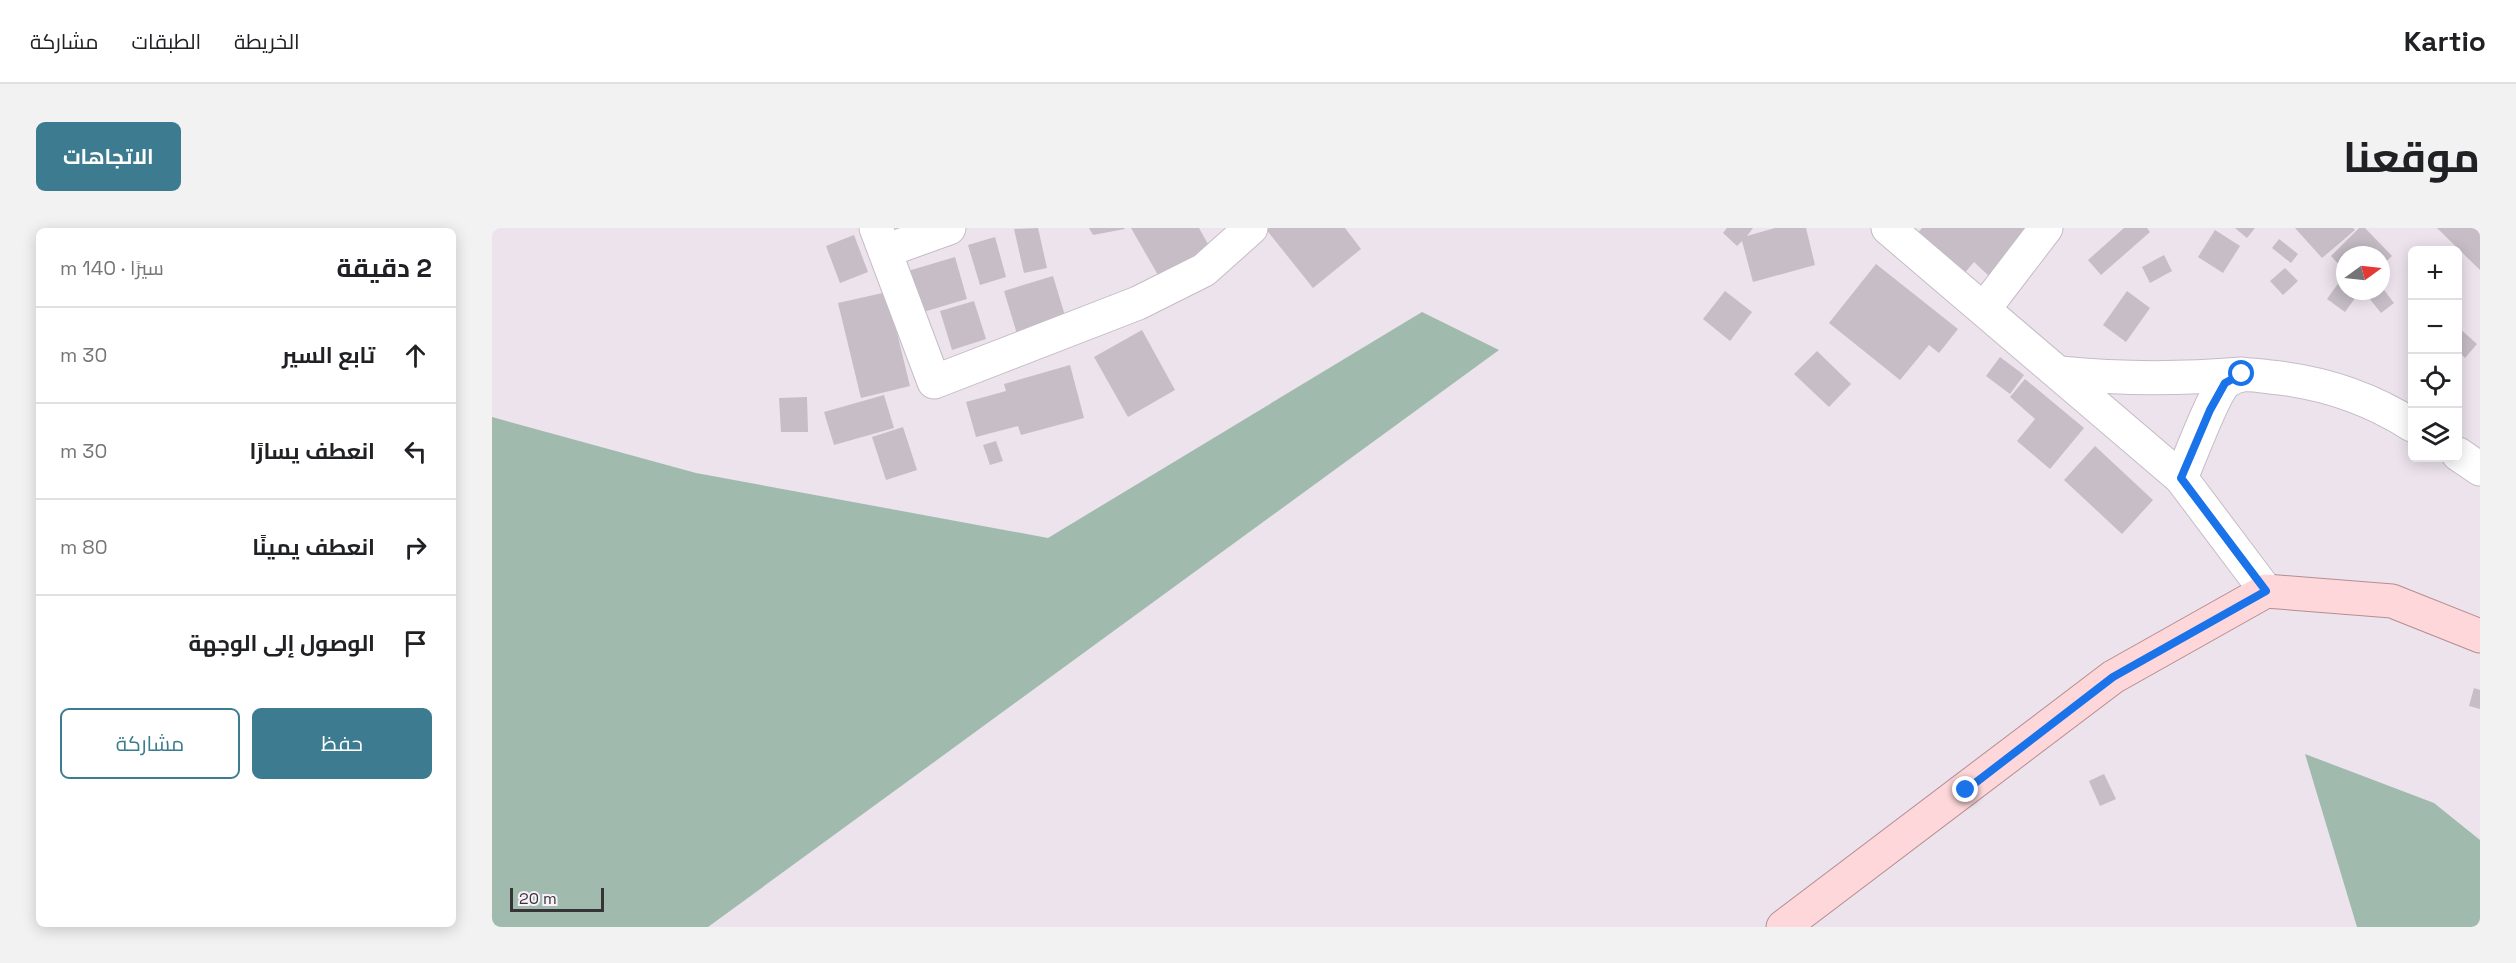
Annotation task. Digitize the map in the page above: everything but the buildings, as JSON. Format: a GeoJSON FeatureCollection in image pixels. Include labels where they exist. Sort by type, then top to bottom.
{"type":"FeatureCollection","features":[{"type":"Feature","properties":{"kind":"main road"},"geometry":{"type":"LineString","coordinates":[[1782,927],[2113,677],[2266,591],[2392,601],[2480,636]]}},
{"type":"Feature","properties":{"kind":"street"},"geometry":{"type":"LineString","coordinates":[[949,228],[880,240],[934,382],[1138,303],[1204,270],[1247,230]]}},
{"type":"Feature","properties":{"kind":"street"},"geometry":{"type":"LineString","coordinates":[[1888,228],[2181,478],[2266,591]]}},
{"type":"Feature","properties":{"kind":"street"},"geometry":{"type":"LineString","coordinates":[[1984,309],[2046,228]]}},
{"type":"Feature","properties":{"kind":"street"},"geometry":{"type":"LineString","coordinates":[[2060,373],[2117,377],[2200,378],[2242,374],[2306,380],[2350,392],[2408,422]]}},
{"type":"Feature","properties":{"kind":"street"},"geometry":{"type":"LineString","coordinates":[[2181,478],[2210,410],[2225,383],[2242,374]]}},
{"type":"Feature","properties":{"kind":"street"},"geometry":{"type":"LineString","coordinates":[[2462,457],[2480,469]]}},
{"type":"Feature","properties":{"kind":"green space"},"geometry":{"type":"Polygon","coordinates":[[[1422,312],[1499,350],[708,927],[492,927],[492,417],[696,473],[1048,538],[1422,312]]]}},
{"type":"Feature","properties":{"kind":"green space"},"geometry":{"type":"Polygon","coordinates":[[[2305,754],[2434,803],[2480,840],[2480,927],[2357,927],[2305,754]]]}},
{"type":"Feature","properties":{"kind":"route"},"geometry":{"type":"LineString","coordinates":[[1966,790],[2113,677],[2266,591],[2181,478],[2210,410],[2225,383],[2242,374]]}}]}
